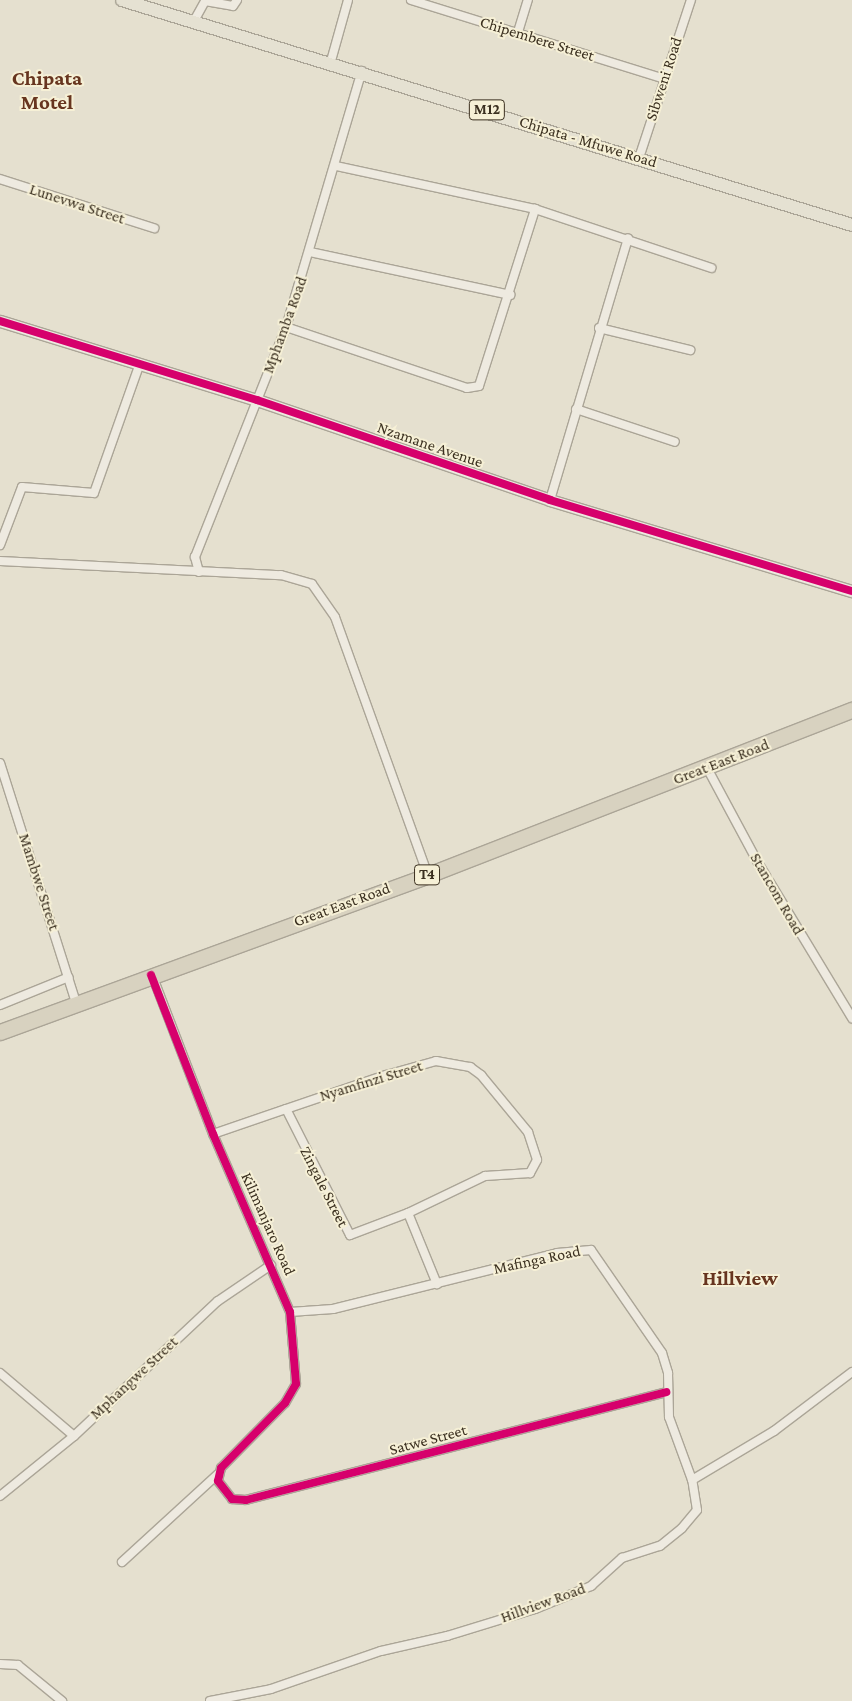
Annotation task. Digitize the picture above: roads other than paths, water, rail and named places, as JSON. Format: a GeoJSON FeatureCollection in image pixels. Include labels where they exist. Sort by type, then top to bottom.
{"type":"FeatureCollection","features":[{"type":"Feature","properties":{"kind":"highway","name":"Great East Road"},"geometry":{"type":"LineString","coordinates":[[0,1032],[428,874],[708,768],[852,710]]}},
{"type":"Feature","properties":{"kind":"main road","name":"Chipata - Mfuwe Road"},"geometry":{"type":"LineString","coordinates":[[122,0],[331,61],[852,225]]}},
{"type":"Feature","properties":{"kind":"street"},"geometry":{"type":"LineString","coordinates":[[194,21],[205,1],[233,6],[237,0]]}},
{"type":"Feature","properties":{"kind":"street"},"geometry":{"type":"LineString","coordinates":[[331,61],[348,0]]}},
{"type":"Feature","properties":{"kind":"street","name":"Chipembere Street"},"geometry":{"type":"LineString","coordinates":[[410,0],[518,32],[664,79]]}},
{"type":"Feature","properties":{"kind":"street"},"geometry":{"type":"LineString","coordinates":[[518,32],[528,0]]}},
{"type":"Feature","properties":{"kind":"street","name":"Sibweni Road"},"geometry":{"type":"LineString","coordinates":[[639,158],[690,0]]}},
{"type":"Feature","properties":{"kind":"street","name":"Mphamba Road"},"geometry":{"type":"LineString","coordinates":[[199,572],[195,557],[286,327],[336,166],[362,71]]}},
{"type":"Feature","properties":{"kind":"street"},"geometry":{"type":"LineString","coordinates":[[336,166],[535,209],[628,238],[711,268]]}},
{"type":"Feature","properties":{"kind":"street","name":"Lunevwa Street"},"geometry":{"type":"LineString","coordinates":[[0,179],[154,228]]}},
{"type":"Feature","properties":{"kind":"street"},"geometry":{"type":"LineString","coordinates":[[286,327],[473,388],[484,377],[535,209]]}},
{"type":"Feature","properties":{"kind":"street"},"geometry":{"type":"LineString","coordinates":[[550,500],[599,328],[628,238]]}},
{"type":"Feature","properties":{"kind":"street"},"geometry":{"type":"LineString","coordinates":[[310,252],[510,295]]}},
{"type":"Feature","properties":{"kind":"street","name":"Nzamane Avenue"},"geometry":{"type":"LineString","coordinates":[[0,321],[139,366],[257,400],[550,500],[852,591]]}},
{"type":"Feature","properties":{"kind":"street"},"geometry":{"type":"LineString","coordinates":[[599,328],[690,350]]}},
{"type":"Feature","properties":{"kind":"street"},"geometry":{"type":"LineString","coordinates":[[0,545],[22,487],[94,493],[139,366]]}},
{"type":"Feature","properties":{"kind":"street"},"geometry":{"type":"LineString","coordinates":[[576,409],[675,442]]}},
{"type":"Feature","properties":{"kind":"street"},"geometry":{"type":"LineString","coordinates":[[0,561],[301,578],[323,596],[428,874]]}},
{"type":"Feature","properties":{"kind":"street","name":"Mambwe Street"},"geometry":{"type":"LineString","coordinates":[[0,762],[70,977],[76,1003]]}},
{"type":"Feature","properties":{"kind":"street","name":"Stancom Road"},"geometry":{"type":"LineString","coordinates":[[708,768],[762,869],[852,1018]]}},
{"type":"Feature","properties":{"kind":"street","name":"Kilimanjaro Road"},"geometry":{"type":"LineString","coordinates":[[122,1562],[219,1471],[292,1394],[298,1370],[290,1312],[213,1134],[152,975]]}},
{"type":"Feature","properties":{"kind":"street"},"geometry":{"type":"LineString","coordinates":[[0,1005],[70,977]]}},
{"type":"Feature","properties":{"kind":"street","name":"Nyamfinzi Street"},"geometry":{"type":"LineString","coordinates":[[213,1134],[436,1061],[470,1067],[481,1074],[535,1146],[537,1160],[530,1173],[485,1176],[408,1214]]}},
{"type":"Feature","properties":{"kind":"street","name":"Zingale Street"},"geometry":{"type":"LineString","coordinates":[[286,1109],[344,1231],[356,1235],[408,1214]]}},
{"type":"Feature","properties":{"kind":"street"},"geometry":{"type":"LineString","coordinates":[[408,1214],[437,1284]]}},
{"type":"Feature","properties":{"kind":"street","name":"Mafinga Road"},"geometry":{"type":"LineString","coordinates":[[290,1312],[333,1309],[557,1253],[591,1250],[662,1353],[668,1373],[666,1392],[669,1417],[692,1480]]}},
{"type":"Feature","properties":{"kind":"street","name":"Mphangwe Street"},"geometry":{"type":"LineString","coordinates":[[0,1496],[74,1436],[218,1301],[271,1265]]}},
{"type":"Feature","properties":{"kind":"street"},"geometry":{"type":"LineString","coordinates":[[692,1480],[774,1431],[852,1372]]}},
{"type":"Feature","properties":{"kind":"street"},"geometry":{"type":"LineString","coordinates":[[0,1373],[74,1436]]}},
{"type":"Feature","properties":{"kind":"street","name":"Satwe Street"},"geometry":{"type":"LineString","coordinates":[[219,1471],[223,1490],[232,1499],[246,1500],[666,1392]]}},
{"type":"Feature","properties":{"kind":"street","name":"Hillview Road"},"geometry":{"type":"LineString","coordinates":[[210,1701],[271,1689],[381,1651],[447,1636],[592,1586],[622,1558],[660,1546],[682,1528],[697,1510],[692,1480]]}},
{"type":"Feature","properties":{"kind":"street"},"geometry":{"type":"LineString","coordinates":[[0,1664],[18,1665],[62,1701]]}},
{"type":"Feature","properties":{"kind":"district","name":"Chipata Motel"},"geometry":{"type":"Point","coordinates":[47,90]}},
{"type":"Feature","properties":{"kind":"district","name":"Hillview"},"geometry":{"type":"Point","coordinates":[740,1278]}}]}
